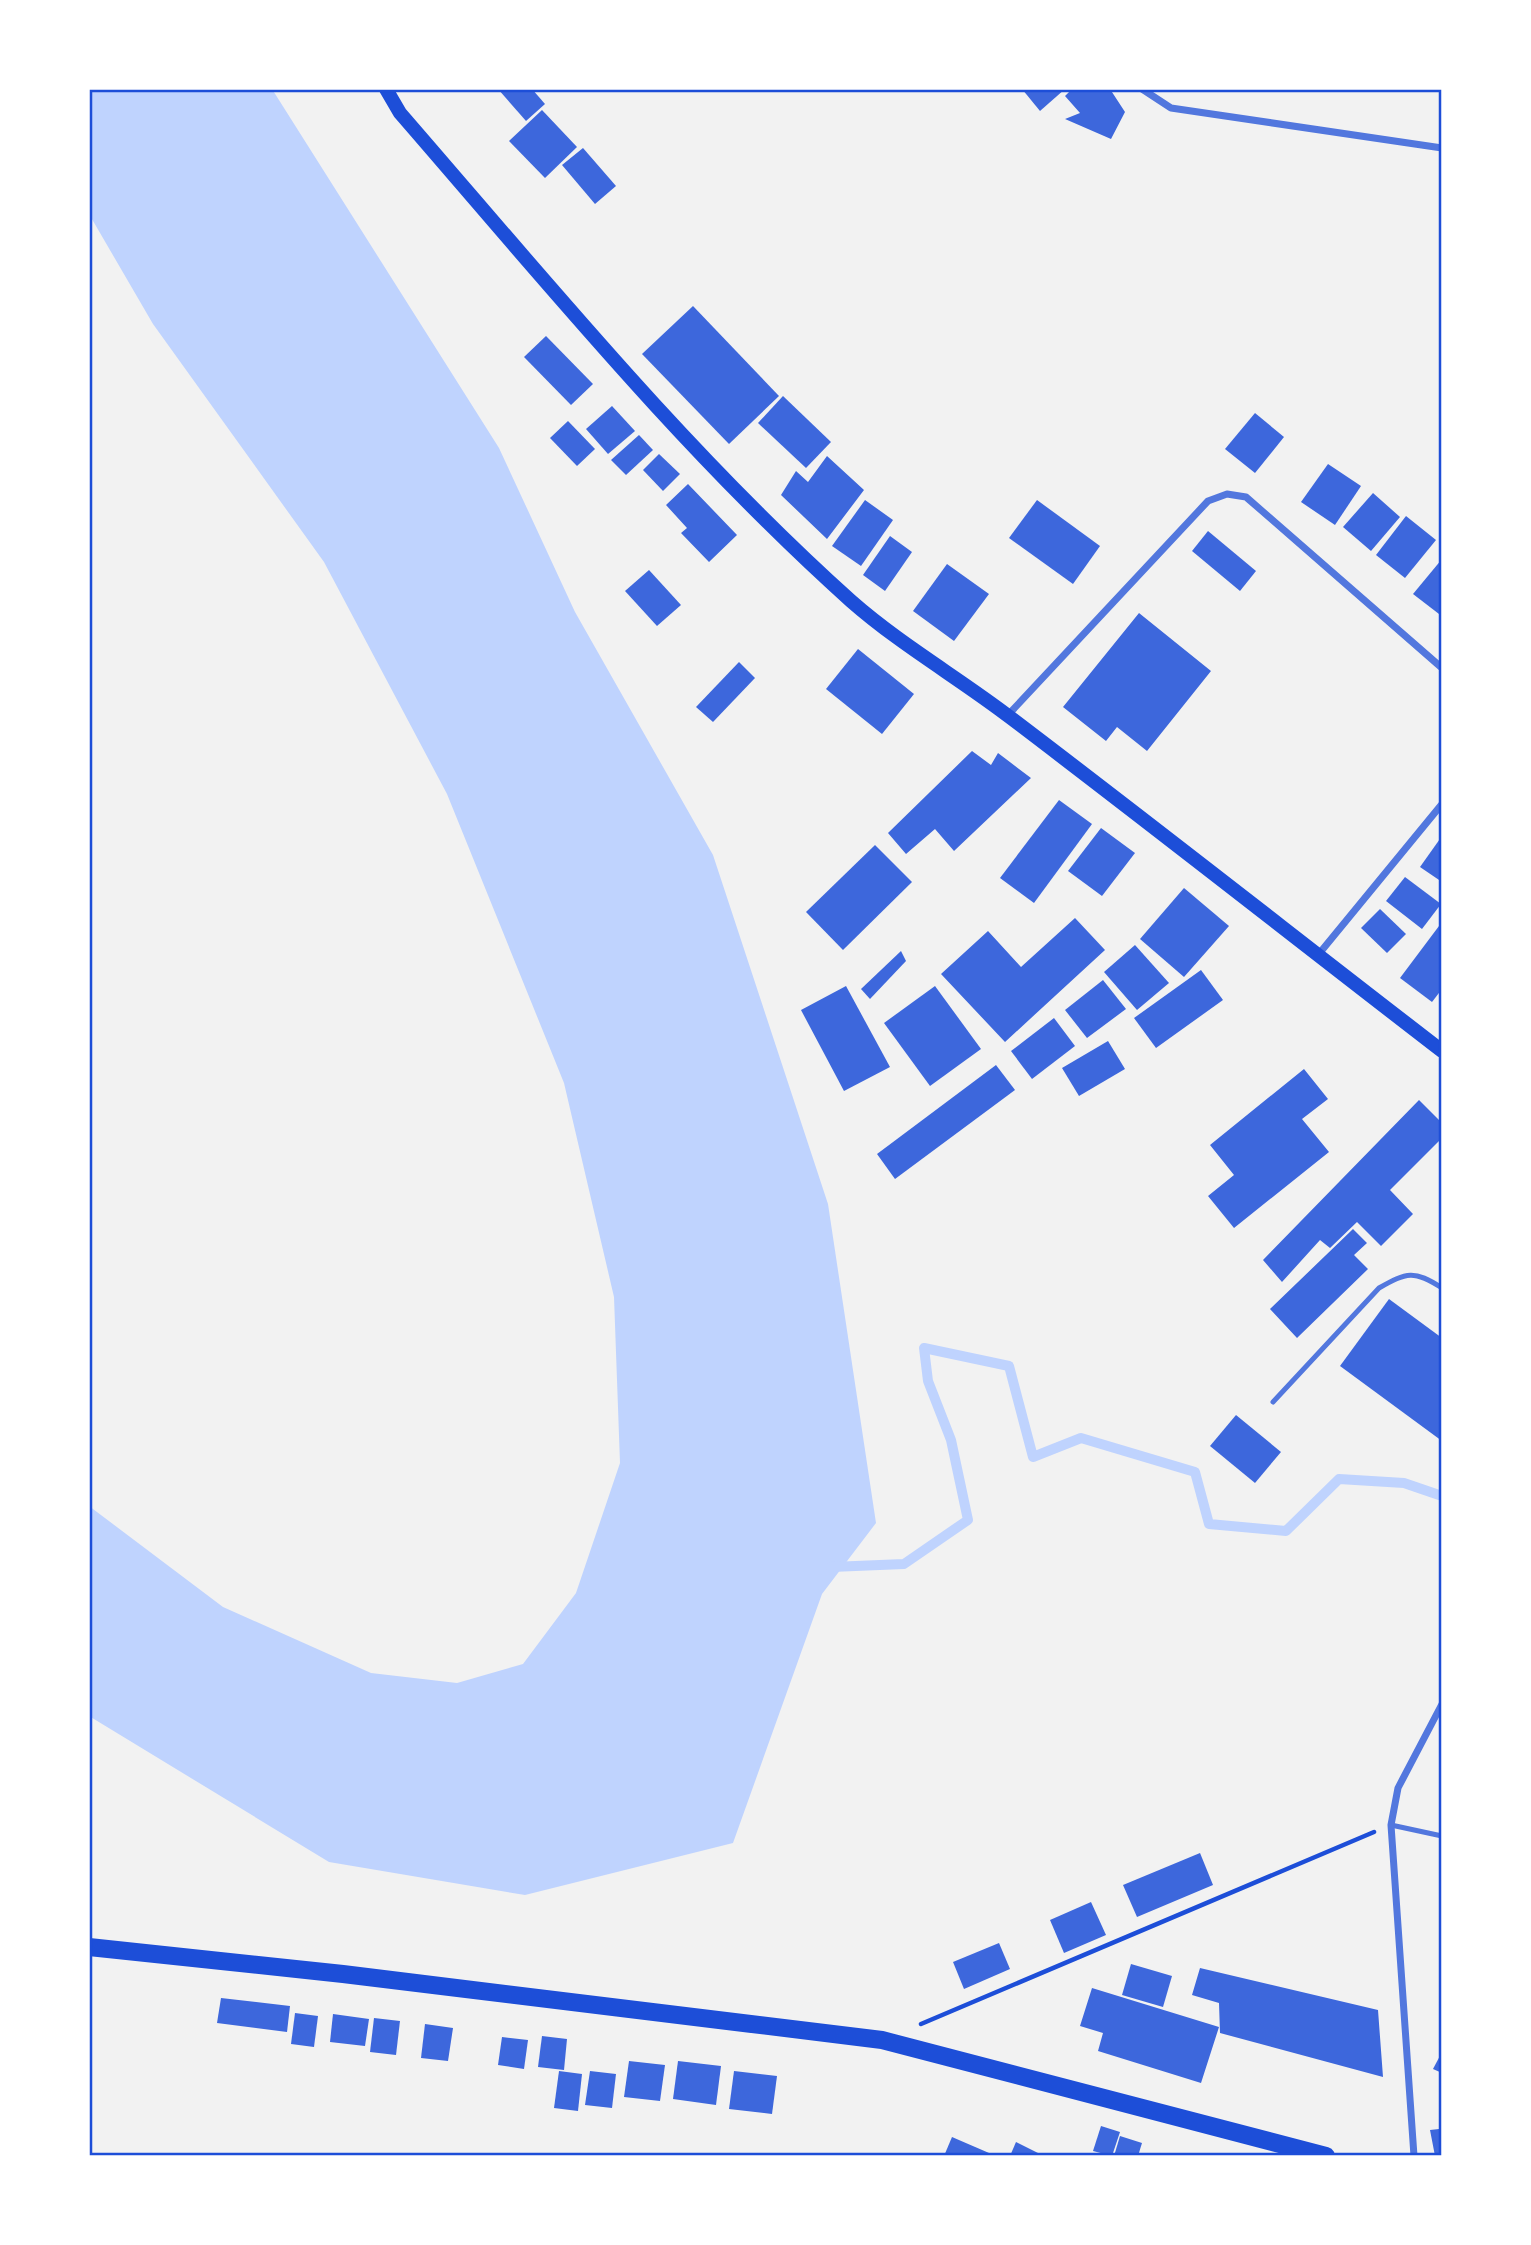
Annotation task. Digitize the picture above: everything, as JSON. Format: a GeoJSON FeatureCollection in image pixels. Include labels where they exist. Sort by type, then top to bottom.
{"type":"FeatureCollection","features":[{"type":"Feature","properties":{"kind":"main road"},"geometry":{"type":"LineString","coordinates":[[386,89],[400,113],[587,328],[746,500],[877,623],[1008,715],[1442,1051]]}},
{"type":"Feature","properties":{"kind":"main road"},"geometry":{"type":"LineString","coordinates":[[89,1947],[357,1976],[881,2040],[1326,2156]]}},
{"type":"Feature","properties":{"kind":"street"},"geometry":{"type":"LineString","coordinates":[[1142,89],[1171,108],[1442,148]]}},
{"type":"Feature","properties":{"kind":"street"},"geometry":{"type":"LineString","coordinates":[[1008,715],[1209,501],[1227,494],[1246,497],[1442,668]]}},
{"type":"Feature","properties":{"kind":"street"},"geometry":{"type":"LineString","coordinates":[[1318,956],[1442,804]]}},
{"type":"Feature","properties":{"kind":"street"},"geometry":{"type":"LineString","coordinates":[[1414,2156],[1391,1825],[1398,1788],[1442,1704]]}},
{"type":"Feature","properties":{"kind":"lane"},"geometry":{"type":"LineString","coordinates":[[1273,1402],[1379,1288],[1401,1275],[1423,1276],[1442,1288]]}},
{"type":"Feature","properties":{"kind":"lane"},"geometry":{"type":"LineString","coordinates":[[1391,1825],[1442,1836]]}},
{"type":"Feature","properties":{"kind":"path"},"geometry":{"type":"LineString","coordinates":[[920,2024],[1391,1825]]}},
{"type":"Feature","properties":{"kind":"water"},"geometry":{"type":"Polygon","coordinates":[[[89,89],[272,89],[499,448],[575,612],[713,855],[828,1204],[876,1523],[822,1594],[733,1843],[525,1895],[329,1862],[89,1716],[89,1506],[223,1607],[371,1673],[457,1683],[523,1664],[576,1593],[620,1463],[614,1297],[564,1083],[447,794],[324,562],[153,324],[89,214],[89,89]]]}},
{"type":"Feature","properties":{"kind":"building"},"geometry":{"type":"Polygon","coordinates":[[[498,89],[532,89],[545,104],[526,121],[498,89]]]}},
{"type":"Feature","properties":{"kind":"building"},"geometry":{"type":"Polygon","coordinates":[[[1022,89],[1065,89],[1040,111],[1022,89]]]}},
{"type":"Feature","properties":{"kind":"building"},"geometry":{"type":"Polygon","coordinates":[[[1072,89],[1110,89],[1125,112],[1111,139],[1065,119],[1080,113],[1065,96],[1072,89]]]}},
{"type":"Feature","properties":{"kind":"building"},"geometry":{"type":"Polygon","coordinates":[[[542,110],[577,147],[545,178],[509,141],[542,110]]]}},
{"type":"Feature","properties":{"kind":"building"},"geometry":{"type":"Polygon","coordinates":[[[583,148],[616,186],[595,204],[562,165],[583,148]]]}},
{"type":"Feature","properties":{"kind":"building"},"geometry":{"type":"Polygon","coordinates":[[[693,306],[779,396],[729,444],[642,354],[693,306]]]}},
{"type":"Feature","properties":{"kind":"building"},"geometry":{"type":"Polygon","coordinates":[[[546,336],[593,384],[571,405],[524,357],[546,336]]]}},
{"type":"Feature","properties":{"kind":"building"},"geometry":{"type":"Polygon","coordinates":[[[783,396],[831,442],[806,468],[758,423],[783,396]]]}},
{"type":"Feature","properties":{"kind":"building"},"geometry":{"type":"Polygon","coordinates":[[[612,406],[635,431],[608,454],[586,429],[612,406]]]}},
{"type":"Feature","properties":{"kind":"building"},"geometry":{"type":"Polygon","coordinates":[[[1255,413],[1284,437],[1255,473],[1225,449],[1255,413]]]}},
{"type":"Feature","properties":{"kind":"building"},"geometry":{"type":"Polygon","coordinates":[[[568,421],[595,449],[577,466],[550,438],[568,421]]]}},
{"type":"Feature","properties":{"kind":"building"},"geometry":{"type":"Polygon","coordinates":[[[639,435],[653,450],[626,475],[611,460],[639,435]]]}},
{"type":"Feature","properties":{"kind":"building"},"geometry":{"type":"Polygon","coordinates":[[[659,454],[680,474],[663,491],[643,470],[659,454]]]}},
{"type":"Feature","properties":{"kind":"building"},"geometry":{"type":"Polygon","coordinates":[[[827,456],[864,490],[827,539],[781,495],[796,471],[808,482],[827,456]]]}},
{"type":"Feature","properties":{"kind":"building"},"geometry":{"type":"Polygon","coordinates":[[[1328,464],[1361,486],[1335,525],[1301,502],[1328,464]]]}},
{"type":"Feature","properties":{"kind":"building"},"geometry":{"type":"Polygon","coordinates":[[[688,484],[737,535],[709,562],[681,533],[687,528],[666,505],[688,484]]]}},
{"type":"Feature","properties":{"kind":"building"},"geometry":{"type":"Polygon","coordinates":[[[1373,493],[1400,517],[1371,551],[1343,527],[1373,493]]]}},
{"type":"Feature","properties":{"kind":"building"},"geometry":{"type":"Polygon","coordinates":[[[865,500],[893,520],[861,566],[832,546],[865,500]]]}},
{"type":"Feature","properties":{"kind":"building"},"geometry":{"type":"Polygon","coordinates":[[[1037,500],[1100,546],[1073,584],[1009,538],[1037,500]]]}},
{"type":"Feature","properties":{"kind":"building"},"geometry":{"type":"Polygon","coordinates":[[[1406,516],[1436,540],[1405,578],[1376,555],[1406,516]]]}},
{"type":"Feature","properties":{"kind":"building"},"geometry":{"type":"Polygon","coordinates":[[[1208,531],[1256,571],[1240,591],[1192,551],[1208,531]]]}},
{"type":"Feature","properties":{"kind":"building"},"geometry":{"type":"Polygon","coordinates":[[[890,536],[912,552],[885,591],[863,575],[890,536]]]}},
{"type":"Feature","properties":{"kind":"building"},"geometry":{"type":"Polygon","coordinates":[[[1442,559],[1442,611],[1439,614],[1413,594],[1442,559]]]}},
{"type":"Feature","properties":{"kind":"building"},"geometry":{"type":"Polygon","coordinates":[[[947,564],[989,594],[954,641],[913,611],[947,564]]]}},
{"type":"Feature","properties":{"kind":"building"},"geometry":{"type":"Polygon","coordinates":[[[649,570],[681,605],[657,626],[625,591],[649,570]]]}},
{"type":"Feature","properties":{"kind":"building"},"geometry":{"type":"Polygon","coordinates":[[[1139,613],[1211,671],[1147,751],[1117,727],[1106,741],[1063,707],[1139,613]]]}},
{"type":"Feature","properties":{"kind":"building"},"geometry":{"type":"Polygon","coordinates":[[[858,649],[914,694],[882,734],[826,689],[858,649]]]}},
{"type":"Feature","properties":{"kind":"building"},"geometry":{"type":"Polygon","coordinates":[[[739,662],[755,678],[713,722],[696,707],[739,662]]]}},
{"type":"Feature","properties":{"kind":"building"},"geometry":{"type":"Polygon","coordinates":[[[972,751],[991,765],[998,753],[1031,778],[954,851],[935,829],[906,854],[888,833],[972,751]]]}},
{"type":"Feature","properties":{"kind":"building"},"geometry":{"type":"Polygon","coordinates":[[[1059,800],[1092,824],[1034,903],[1000,878],[1059,800]]]}},
{"type":"Feature","properties":{"kind":"building"},"geometry":{"type":"Polygon","coordinates":[[[1101,828],[1135,853],[1102,896],[1068,871],[1101,828]]]}},
{"type":"Feature","properties":{"kind":"building"},"geometry":{"type":"Polygon","coordinates":[[[1442,836],[1442,882],[1420,867],[1442,836]]]}},
{"type":"Feature","properties":{"kind":"building"},"geometry":{"type":"Polygon","coordinates":[[[875,845],[912,882],[843,950],[806,912],[875,845]]]}},
{"type":"Feature","properties":{"kind":"building"},"geometry":{"type":"Polygon","coordinates":[[[1405,877],[1441,904],[1422,929],[1386,901],[1405,877]]]}},
{"type":"Feature","properties":{"kind":"building"},"geometry":{"type":"Polygon","coordinates":[[[1184,888],[1229,926],[1184,977],[1140,939],[1184,888]]]}},
{"type":"Feature","properties":{"kind":"building"},"geometry":{"type":"Polygon","coordinates":[[[1380,909],[1406,934],[1387,953],[1361,928],[1380,909]]]}},
{"type":"Feature","properties":{"kind":"building"},"geometry":{"type":"Polygon","coordinates":[[[1075,918],[1105,950],[1005,1042],[941,974],[988,931],[1021,967],[1075,918]]]}},
{"type":"Feature","properties":{"kind":"building"},"geometry":{"type":"Polygon","coordinates":[[[1442,922],[1442,989],[1432,1002],[1400,978],[1442,922]]]}},
{"type":"Feature","properties":{"kind":"building"},"geometry":{"type":"Polygon","coordinates":[[[1135,945],[1169,983],[1137,1010],[1104,972],[1135,945]]]}},
{"type":"Feature","properties":{"kind":"building"},"geometry":{"type":"Polygon","coordinates":[[[901,951],[906,961],[870,999],[861,989],[901,951]]]}},
{"type":"Feature","properties":{"kind":"building"},"geometry":{"type":"Polygon","coordinates":[[[1201,970],[1223,1000],[1156,1048],[1134,1018],[1201,970]]]}},
{"type":"Feature","properties":{"kind":"building"},"geometry":{"type":"Polygon","coordinates":[[[1103,980],[1126,1009],[1087,1038],[1065,1010],[1103,980]]]}},
{"type":"Feature","properties":{"kind":"building"},"geometry":{"type":"Polygon","coordinates":[[[846,986],[890,1067],[844,1091],[801,1010],[846,986]]]}},
{"type":"Feature","properties":{"kind":"building"},"geometry":{"type":"Polygon","coordinates":[[[935,986],[981,1049],[930,1086],[884,1023],[935,986]]]}},
{"type":"Feature","properties":{"kind":"building"},"geometry":{"type":"Polygon","coordinates":[[[1054,1018],[1075,1046],[1032,1079],[1011,1051],[1054,1018]]]}},
{"type":"Feature","properties":{"kind":"building"},"geometry":{"type":"Polygon","coordinates":[[[1108,1041],[1125,1069],[1079,1096],[1062,1068],[1108,1041]]]}},
{"type":"Feature","properties":{"kind":"building"},"geometry":{"type":"Polygon","coordinates":[[[996,1065],[1015,1090],[895,1179],[877,1154],[996,1065]]]}},
{"type":"Feature","properties":{"kind":"building"},"geometry":{"type":"Polygon","coordinates":[[[1304,1069],[1328,1099],[1302,1119],[1329,1152],[1234,1228],[1208,1196],[1234,1175],[1210,1145],[1304,1069]]]}},
{"type":"Feature","properties":{"kind":"building"},"geometry":{"type":"Polygon","coordinates":[[[1419,1100],[1442,1123],[1442,1138],[1390,1190],[1413,1214],[1381,1246],[1357,1222],[1330,1248],[1320,1240],[1282,1282],[1263,1260],[1419,1100]]]}},
{"type":"Feature","properties":{"kind":"building"},"geometry":{"type":"Polygon","coordinates":[[[1353,1229],[1367,1243],[1354,1255],[1368,1269],[1297,1338],[1270,1309],[1353,1229]]]}},
{"type":"Feature","properties":{"kind":"building"},"geometry":{"type":"Polygon","coordinates":[[[1389,1299],[1442,1338],[1442,1441],[1340,1366],[1389,1299]]]}},
{"type":"Feature","properties":{"kind":"building"},"geometry":{"type":"Polygon","coordinates":[[[1236,1415],[1281,1452],[1255,1483],[1210,1446],[1236,1415]]]}},
{"type":"Feature","properties":{"kind":"building"},"geometry":{"type":"Polygon","coordinates":[[[1200,1853],[1213,1885],[1137,1917],[1123,1885],[1200,1853]]]}},
{"type":"Feature","properties":{"kind":"building"},"geometry":{"type":"Polygon","coordinates":[[[1091,1902],[1106,1935],[1064,1953],[1050,1920],[1091,1902]]]}},
{"type":"Feature","properties":{"kind":"building"},"geometry":{"type":"Polygon","coordinates":[[[999,1943],[1010,1969],[964,1989],[953,1962],[999,1943]]]}},
{"type":"Feature","properties":{"kind":"building"},"geometry":{"type":"Polygon","coordinates":[[[1131,1964],[1172,1976],[1163,2007],[1122,1995],[1131,1964]]]}},
{"type":"Feature","properties":{"kind":"building"},"geometry":{"type":"Polygon","coordinates":[[[1200,1968],[1378,2010],[1383,2077],[1220,2033],[1219,2003],[1192,1995],[1200,1968]]]}},
{"type":"Feature","properties":{"kind":"building"},"geometry":{"type":"Polygon","coordinates":[[[1092,1988],[1219,2027],[1201,2083],[1098,2051],[1103,2033],[1080,2026],[1092,1988]]]}},
{"type":"Feature","properties":{"kind":"building"},"geometry":{"type":"Polygon","coordinates":[[[221,1998],[290,2006],[287,2032],[217,2023],[221,1998]]]}},
{"type":"Feature","properties":{"kind":"building"},"geometry":{"type":"Polygon","coordinates":[[[295,2013],[318,2016],[314,2047],[291,2044],[295,2013]]]}},
{"type":"Feature","properties":{"kind":"building"},"geometry":{"type":"Polygon","coordinates":[[[333,2014],[369,2019],[365,2046],[330,2042],[333,2014]]]}},
{"type":"Feature","properties":{"kind":"building"},"geometry":{"type":"Polygon","coordinates":[[[374,2018],[400,2021],[396,2055],[370,2052],[374,2018]]]}},
{"type":"Feature","properties":{"kind":"building"},"geometry":{"type":"Polygon","coordinates":[[[425,2024],[453,2028],[448,2061],[421,2058],[425,2024]]]}},
{"type":"Feature","properties":{"kind":"building"},"geometry":{"type":"Polygon","coordinates":[[[542,2036],[567,2039],[564,2070],[538,2067],[542,2036]]]}},
{"type":"Feature","properties":{"kind":"building"},"geometry":{"type":"Polygon","coordinates":[[[502,2037],[528,2040],[524,2069],[498,2065],[502,2037]]]}},
{"type":"Feature","properties":{"kind":"building"},"geometry":{"type":"Polygon","coordinates":[[[1442,2052],[1442,2073],[1433,2069],[1442,2052]]]}},
{"type":"Feature","properties":{"kind":"building"},"geometry":{"type":"Polygon","coordinates":[[[629,2061],[665,2065],[660,2101],[624,2097],[629,2061]]]}},
{"type":"Feature","properties":{"kind":"building"},"geometry":{"type":"Polygon","coordinates":[[[678,2061],[721,2066],[716,2105],[673,2099],[678,2061]]]}},
{"type":"Feature","properties":{"kind":"building"},"geometry":{"type":"Polygon","coordinates":[[[559,2071],[582,2074],[578,2111],[554,2108],[559,2071]]]}},
{"type":"Feature","properties":{"kind":"building"},"geometry":{"type":"Polygon","coordinates":[[[590,2071],[616,2074],[612,2108],[585,2105],[590,2071]]]}},
{"type":"Feature","properties":{"kind":"building"},"geometry":{"type":"Polygon","coordinates":[[[734,2071],[777,2076],[772,2114],[729,2109],[734,2071]]]}},
{"type":"Feature","properties":{"kind":"building"},"geometry":{"type":"Polygon","coordinates":[[[1442,2124],[1442,2156],[1435,2156],[1430,2130],[1439,2129],[1442,2124]]]}},
{"type":"Feature","properties":{"kind":"building"},"geometry":{"type":"Polygon","coordinates":[[[1101,2126],[1120,2132],[1112,2156],[1093,2151],[1101,2126]]]}},
{"type":"Feature","properties":{"kind":"building"},"geometry":{"type":"Polygon","coordinates":[[[1120,2136],[1142,2143],[1138,2156],[1114,2156],[1120,2136]]]}},
{"type":"Feature","properties":{"kind":"building"},"geometry":{"type":"Polygon","coordinates":[[[952,2137],[996,2156],[944,2156],[952,2137]]]}},
{"type":"Feature","properties":{"kind":"building"},"geometry":{"type":"Polygon","coordinates":[[[1016,2142],[1044,2156],[1010,2156],[1016,2142]]]}},
{"type":"Feature","properties":{"kind":"waterway"},"geometry":{"type":"LineString","coordinates":[[831,1567],[904,1564],[968,1520],[951,1440],[928,1381],[924,1348],[1009,1366],[1033,1457],[1081,1438],[1195,1472],[1209,1524],[1286,1531],[1339,1479],[1404,1483],[1442,1496]]}}]}
